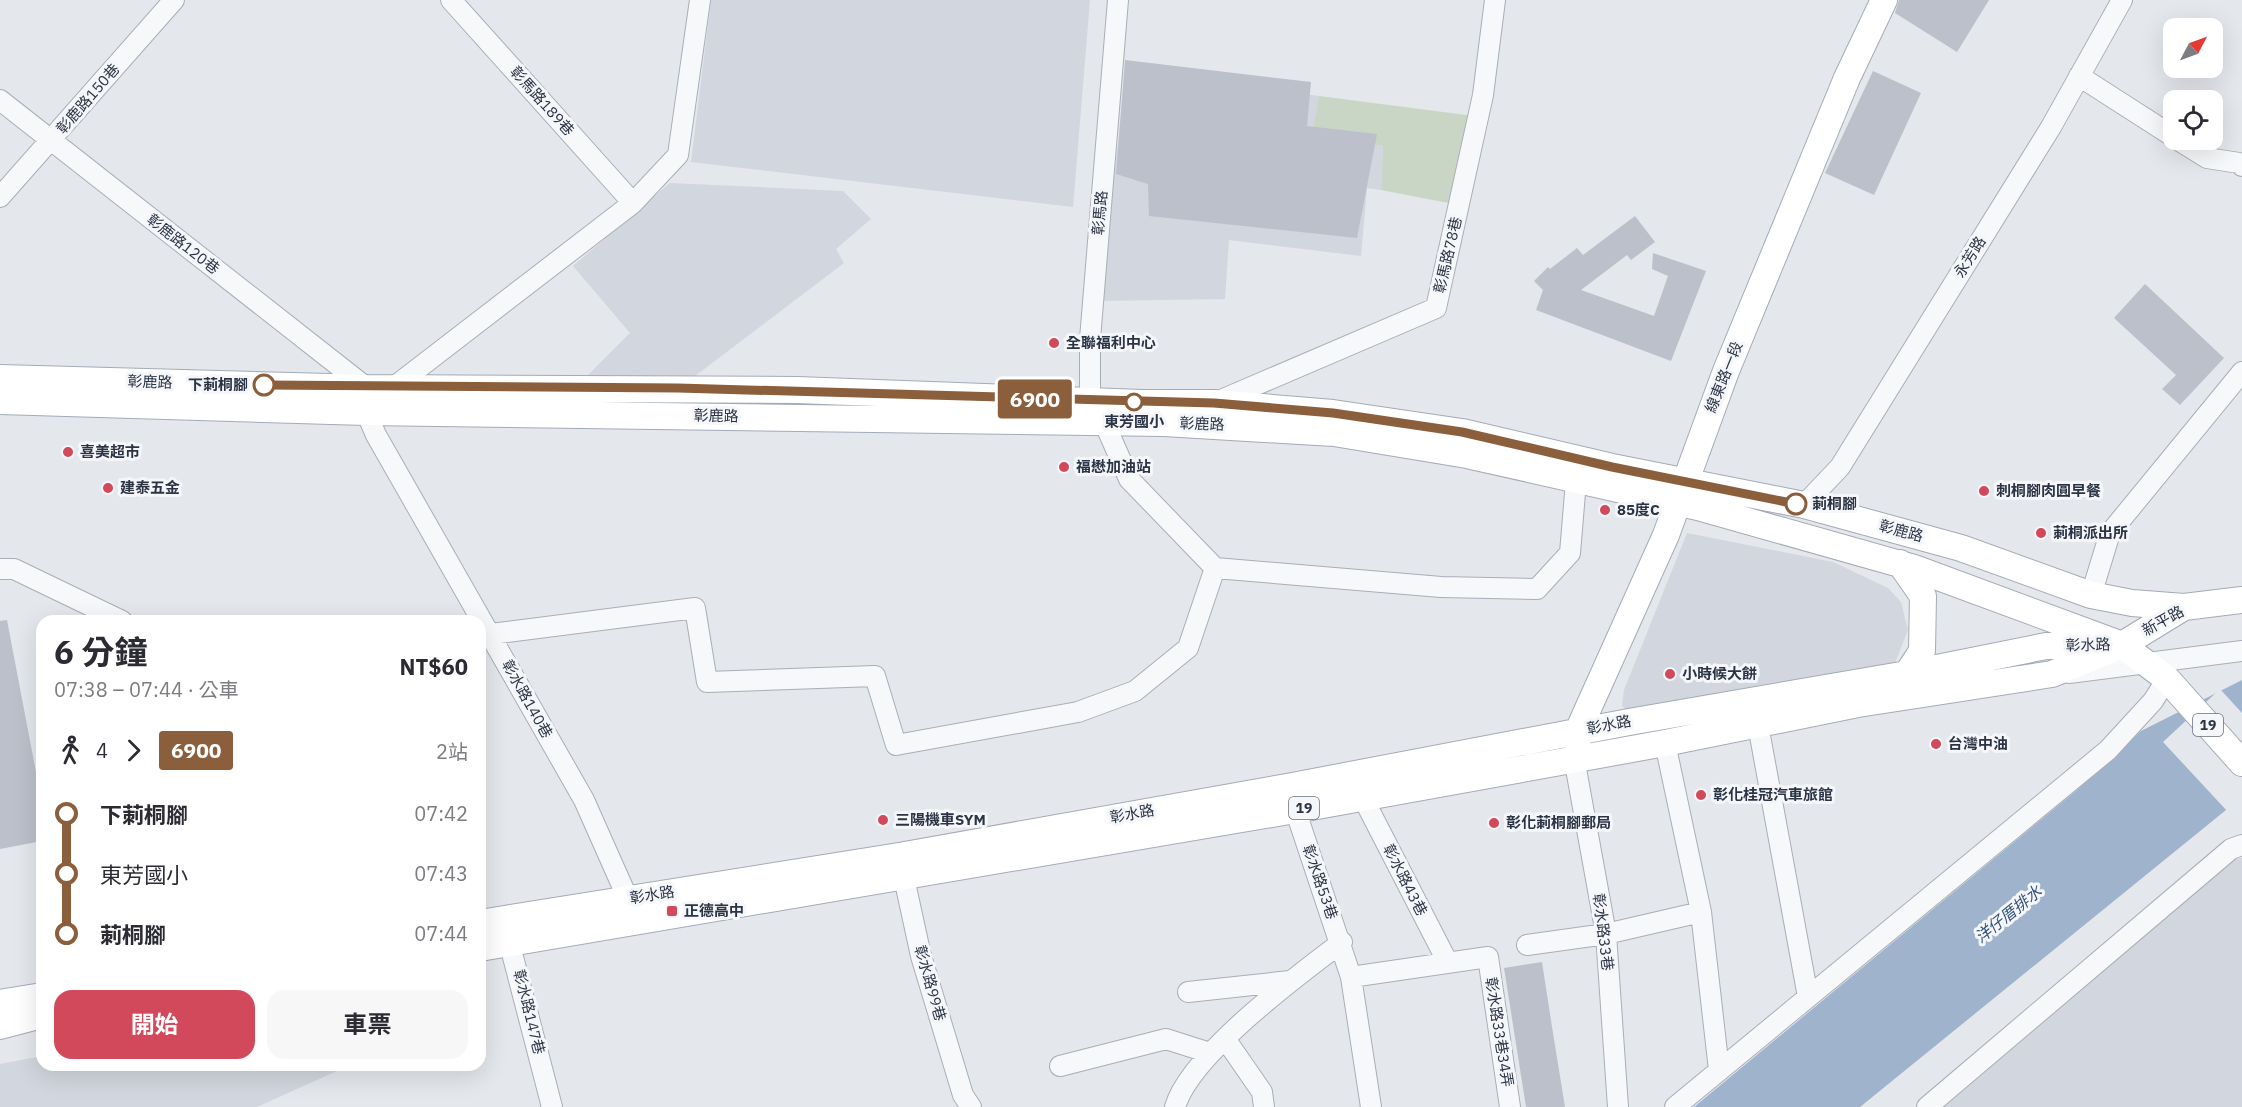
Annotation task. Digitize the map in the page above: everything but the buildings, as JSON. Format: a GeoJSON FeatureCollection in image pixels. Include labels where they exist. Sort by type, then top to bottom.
{"type":"FeatureCollection","features":[{"type":"Feature","properties":{"kind":"main road","name":"線東路一段"},"geometry":{"type":"LineString","coordinates":[[1574,758],[1578,731],[1666,535],[1726,371],[1847,78],[1884,0]]}},
{"type":"Feature","properties":{"kind":"main road","name":"彰鹿路"},"geometry":{"type":"LineString","coordinates":[[0,378],[661,415],[796,418],[1097,411],[1214,403],[1333,413],[1462,432],[1680,493],[1900,563],[2122,645]]}},
{"type":"Feature","properties":{"kind":"main road","name":"彰鹿路"},"geometry":{"type":"LineString","coordinates":[[0,401],[367,400],[394,387],[797,390],[1097,411],[1334,433],[1467,455],[1576,481],[1804,506],[1961,548],[2091,594],[2132,603],[2184,608]]}},
{"type":"Feature","properties":{"kind":"main road"},"geometry":{"type":"LineString","coordinates":[[660,388],[661,415]]}},
{"type":"Feature","properties":{"kind":"main road"},"geometry":{"type":"LineString","coordinates":[[796,418],[797,390]]}},
{"type":"Feature","properties":{"kind":"main road"},"geometry":{"type":"LineString","coordinates":[[1900,563],[1923,596],[1922,651],[1907,674]]}},
{"type":"Feature","properties":{"kind":"main road","name":"新平路"},"geometry":{"type":"LineString","coordinates":[[2122,645],[2184,608],[2242,600]]}},
{"type":"Feature","properties":{"kind":"main road","name":"彰水路"},"geometry":{"type":"LineString","coordinates":[[1291,798],[1363,798],[1665,743],[1858,704],[2052,675],[2122,645]]}},
{"type":"Feature","properties":{"kind":"main road","name":"彰水路"},"geometry":{"type":"LineString","coordinates":[[491,921],[629,910],[901,867],[1291,798],[1578,731],[1907,674],[2046,646],[2122,645]]}},
{"type":"Feature","properties":{"kind":"main road","name":"19"},"geometry":{"type":"LineString","coordinates":[[2122,645],[2170,683],[2242,764]]}},
{"type":"Feature","properties":{"kind":"main road","name":"彰水路"},"geometry":{"type":"LineString","coordinates":[[486,947],[512,944],[629,910]]}},
{"type":"Feature","properties":{"kind":"main road"},"geometry":{"type":"LineString","coordinates":[[0,1003],[36,997]]}},
{"type":"Feature","properties":{"kind":"main road"},"geometry":{"type":"LineString","coordinates":[[0,1026],[36,1017]]}},
{"type":"Feature","properties":{"kind":"street","name":"彰鹿路150巷"},"geometry":{"type":"LineString","coordinates":[[0,197],[52,141],[174,0]]}},
{"type":"Feature","properties":{"kind":"street","name":"彰馬路189巷"},"geometry":{"type":"LineString","coordinates":[[451,0],[633,203]]}},
{"type":"Feature","properties":{"kind":"street"},"geometry":{"type":"LineString","coordinates":[[394,387],[633,203],[678,155],[700,0]]}},
{"type":"Feature","properties":{"kind":"street","name":"彰馬路"},"geometry":{"type":"LineString","coordinates":[[1097,411],[1090,339],[1118,0]]}},
{"type":"Feature","properties":{"kind":"street","name":"彰馬路78巷"},"geometry":{"type":"LineString","coordinates":[[1214,403],[1436,308],[1483,95],[1495,0]]}},
{"type":"Feature","properties":{"kind":"street","name":"永芳路"},"geometry":{"type":"LineString","coordinates":[[1804,506],[1840,466],[2051,127],[2122,0]]}},
{"type":"Feature","properties":{"kind":"street"},"geometry":{"type":"LineString","coordinates":[[2079,76],[2163,130]]}},
{"type":"Feature","properties":{"kind":"street","name":"彰鹿路120巷"},"geometry":{"type":"LineString","coordinates":[[0,100],[367,400]]}},
{"type":"Feature","properties":{"kind":"street"},"geometry":{"type":"LineString","coordinates":[[2194,150],[2207,158],[2239,163],[2242,166]]}},
{"type":"Feature","properties":{"kind":"street"},"geometry":{"type":"LineString","coordinates":[[2091,594],[2110,533],[2242,372]]}},
{"type":"Feature","properties":{"kind":"street","name":"彰水路140巷"},"geometry":{"type":"LineString","coordinates":[[367,400],[376,435],[480,615]]}},
{"type":"Feature","properties":{"kind":"street"},"geometry":{"type":"LineString","coordinates":[[1097,411],[1129,479],[1215,568],[1441,587],[1537,589],[1570,553],[1576,481]]}},
{"type":"Feature","properties":{"kind":"street"},"geometry":{"type":"LineString","coordinates":[[491,634],[695,608],[707,682],[875,676],[896,744],[1078,712],[1135,691],[1188,648],[1215,568]]}},
{"type":"Feature","properties":{"kind":"street"},"geometry":{"type":"LineString","coordinates":[[0,569],[14,569],[110,615]]}},
{"type":"Feature","properties":{"kind":"street","name":"彰水路140巷"},"geometry":{"type":"LineString","coordinates":[[486,625],[584,800],[629,910]]}},
{"type":"Feature","properties":{"kind":"street"},"geometry":{"type":"LineString","coordinates":[[2052,675],[2242,651]]}},
{"type":"Feature","properties":{"kind":"street"},"geometry":{"type":"LineString","coordinates":[[1675,1107],[2108,750],[2170,683]]}},
{"type":"Feature","properties":{"kind":"street"},"geometry":{"type":"LineString","coordinates":[[1758,724],[1808,997]]}},
{"type":"Feature","properties":{"kind":"street"},"geometry":{"type":"LineString","coordinates":[[1665,743],[1701,912],[1719,1070]]}},
{"type":"Feature","properties":{"kind":"street","name":"彰水路33巷"},"geometry":{"type":"LineString","coordinates":[[1574,758],[1606,934],[1618,1107]]}},
{"type":"Feature","properties":{"kind":"street","name":"彰水路53巷"},"geometry":{"type":"LineString","coordinates":[[1291,798],[1342,942],[1351,977],[1371,1107]]}},
{"type":"Feature","properties":{"kind":"street","name":"彰水路43巷"},"geometry":{"type":"LineString","coordinates":[[1363,798],[1448,963]]}},
{"type":"Feature","properties":{"kind":"street"},"geometry":{"type":"LineString","coordinates":[[1927,1107],[2231,849],[2242,845]]}},
{"type":"Feature","properties":{"kind":"street","name":"彰水路99巷"},"geometry":{"type":"LineString","coordinates":[[901,867],[928,978],[963,1095],[971,1107]]}},
{"type":"Feature","properties":{"kind":"street"},"geometry":{"type":"LineString","coordinates":[[1527,945],[1606,934],[1701,912]]}},
{"type":"Feature","properties":{"kind":"street","name":"彰水路147巷"},"geometry":{"type":"LineString","coordinates":[[491,921],[512,944],[552,1107]]}},
{"type":"Feature","properties":{"kind":"street"},"geometry":{"type":"LineString","coordinates":[[1174,1107],[1179,1093],[1210,1053],[1290,981],[1342,942]]}},
{"type":"Feature","properties":{"kind":"street","name":"彰水路33巷34弄"},"geometry":{"type":"LineString","coordinates":[[1448,963],[1488,957],[1510,1107]]}},
{"type":"Feature","properties":{"kind":"street"},"geometry":{"type":"LineString","coordinates":[[1351,977],[1448,963]]}},
{"type":"Feature","properties":{"kind":"street"},"geometry":{"type":"LineString","coordinates":[[1188,993],[1290,981]]}},
{"type":"Feature","properties":{"kind":"street"},"geometry":{"type":"LineString","coordinates":[[1060,1066],[1166,1039],[1210,1053]]}},
{"type":"Feature","properties":{"kind":"street"},"geometry":{"type":"LineString","coordinates":[[1226,1040],[1262,1092],[1264,1107]]}},
{"type":"Feature","properties":{"kind":"shaded area"},"geometry":{"type":"Polygon","coordinates":[[[711,0],[1090,0],[1073,207],[691,162],[711,0]]]}},
{"type":"Feature","properties":{"kind":"shaded area"},"geometry":{"type":"Polygon","coordinates":[[[1127,70],[1319,96],[1311,138],[1383,146],[1381,190],[1367,188],[1361,256],[1229,240],[1225,299],[1099,301],[1127,70]]]}},
{"type":"Feature","properties":{"kind":"shaded area"},"geometry":{"type":"Polygon","coordinates":[[[670,183],[843,191],[871,219],[836,249],[844,263],[687,382],[584,379],[630,333],[573,266],[670,183]]]}},
{"type":"Feature","properties":{"kind":"shaded area"},"geometry":{"type":"Polygon","coordinates":[[[1687,533],[1833,562],[1888,588],[1901,602],[1908,630],[1895,663],[1628,713],[1622,705],[1624,690],[1687,533]]]}},
{"type":"Feature","properties":{"kind":"shaded area"},"geometry":{"type":"Polygon","coordinates":[[[2242,858],[2242,1107],[1934,1107],[2230,860],[2242,858]]]}},
{"type":"Feature","properties":{"kind":"shaded area"},"geometry":{"type":"Polygon","coordinates":[[[36,1057],[36,1071],[337,1071],[257,1107],[0,1107],[0,1064],[36,1057]]]}},
{"type":"Feature","properties":{"kind":"green space"},"geometry":{"type":"Polygon","coordinates":[[[1319,96],[1474,116],[1459,205],[1381,190],[1383,146],[1311,138],[1319,96]]]}},
{"type":"Feature","properties":{"kind":"water","name":"洋仔厝排水"},"geometry":{"type":"Polygon","coordinates":[[[2242,680],[2242,797],[1860,1107],[1694,1107],[2077,790],[2141,731],[2242,680]]]}},
{"type":"Feature","properties":{"kind":"pier"},"geometry":{"type":"Polygon","coordinates":[[[2220,689],[2242,713],[2242,801],[2228,812],[2163,742],[2220,689]]]}},
{"type":"Feature","properties":{"kind":"bus line","name":"6900"},"geometry":{"type":"LineString","coordinates":[[264,385],[367,388],[797,390],[1142,403],[1214,403],[1333,413],[1462,432],[1612,467],[1796,504]]}},
{"type":"Feature","properties":{"kind":"place","name":"全聯福利中心"},"geometry":{"type":"Point","coordinates":[1054,343]}},
{"type":"Feature","properties":{"kind":"place","name":"下莿桐腳"},"geometry":{"type":"Point","coordinates":[264,385]}},
{"type":"Feature","properties":{"kind":"place","name":"東芳國小"},"geometry":{"type":"Point","coordinates":[1134,402]}},
{"type":"Feature","properties":{"kind":"place","name":"喜美超市"},"geometry":{"type":"Point","coordinates":[68,452]}},
{"type":"Feature","properties":{"kind":"place","name":"福懋加油站"},"geometry":{"type":"Point","coordinates":[1064,467]}},
{"type":"Feature","properties":{"kind":"place","name":"建泰五金"},"geometry":{"type":"Point","coordinates":[108,488]}},
{"type":"Feature","properties":{"kind":"place","name":"刺桐腳肉圓早餐"},"geometry":{"type":"Point","coordinates":[1984,491]}},
{"type":"Feature","properties":{"kind":"place","name":"莿桐腳"},"geometry":{"type":"Point","coordinates":[1796,504]}},
{"type":"Feature","properties":{"kind":"place","name":"85度C"},"geometry":{"type":"Point","coordinates":[1605,510]}},
{"type":"Feature","properties":{"kind":"place","name":"莿桐派出所"},"geometry":{"type":"Point","coordinates":[2041,533]}},
{"type":"Feature","properties":{"kind":"place","name":"小時候大餅"},"geometry":{"type":"Point","coordinates":[1670,674]}},
{"type":"Feature","properties":{"kind":"place","name":"台灣中油"},"geometry":{"type":"Point","coordinates":[1936,744]}},
{"type":"Feature","properties":{"kind":"place","name":"彰化桂冠汽車旅館"},"geometry":{"type":"Point","coordinates":[1701,795]}},
{"type":"Feature","properties":{"kind":"place","name":"三陽機車SYM"},"geometry":{"type":"Point","coordinates":[883,820]}},
{"type":"Feature","properties":{"kind":"place","name":"彰化莿桐腳郵局"},"geometry":{"type":"Point","coordinates":[1494,823]}},
{"type":"Feature","properties":{"kind":"place","name":"正德高中"},"geometry":{"type":"Point","coordinates":[672,911]}}]}
